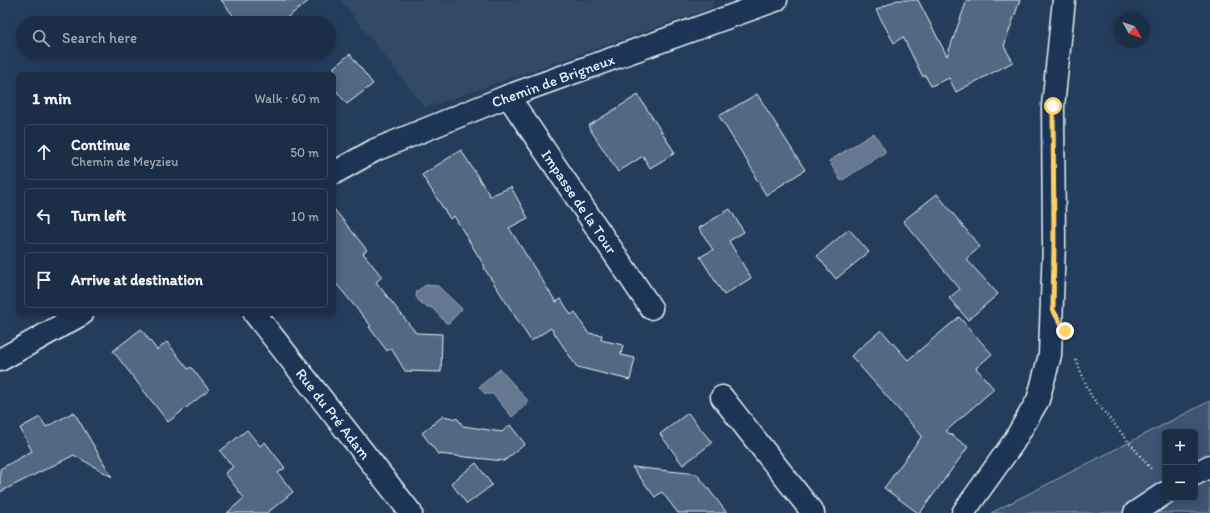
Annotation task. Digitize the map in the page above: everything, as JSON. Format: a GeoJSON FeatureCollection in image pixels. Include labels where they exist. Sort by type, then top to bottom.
{"type":"FeatureCollection","features":[{"type":"Feature","properties":{"kind":"street","name":"Chemin de Brigneux"},"geometry":{"type":"LineString","coordinates":[[336,172],[375,150],[508,96],[750,5],[776,0]]}},
{"type":"Feature","properties":{"kind":"street"},"geometry":{"type":"LineString","coordinates":[[963,513],[1013,443],[1038,400],[1050,355],[1054,244],[1053,106],[1064,0]]}},
{"type":"Feature","properties":{"kind":"street","name":"Impasse de la Tour"},"geometry":{"type":"LineString","coordinates":[[508,96],[651,308]]}},
{"type":"Feature","properties":{"kind":"street"},"geometry":{"type":"LineString","coordinates":[[0,360],[78,316]]}},
{"type":"Feature","properties":{"kind":"street","name":"Rue du Pré Adam"},"geometry":{"type":"LineString","coordinates":[[257,316],[411,513]]}},
{"type":"Feature","properties":{"kind":"street"},"geometry":{"type":"LineString","coordinates":[[722,397],[813,513]]}},
{"type":"Feature","properties":{"kind":"street"},"geometry":{"type":"LineString","coordinates":[[1198,472],[1210,466]]}},
{"type":"Feature","properties":{"kind":"street"},"geometry":{"type":"LineString","coordinates":[[1135,513],[1162,495]]}},
{"type":"Feature","properties":{"kind":"path"},"geometry":{"type":"LineString","coordinates":[[1073,353],[1091,396],[1152,471]]}},
{"type":"Feature","properties":{"kind":"shaded area"},"geometry":{"type":"Polygon","coordinates":[[[341,0],[714,0],[712,8],[425,108],[341,0]]]}},
{"type":"Feature","properties":{"kind":"shaded area"},"geometry":{"type":"Polygon","coordinates":[[[874,133],[886,152],[841,181],[829,161],[874,133]]]}},
{"type":"Feature","properties":{"kind":"shaded area"},"geometry":{"type":"Polygon","coordinates":[[[426,285],[438,286],[462,309],[449,323],[446,323],[432,308],[422,305],[416,297],[417,291],[426,285]]]}},
{"type":"Feature","properties":{"kind":"shaded area"},"geometry":{"type":"Polygon","coordinates":[[[500,369],[529,402],[512,417],[493,394],[485,394],[479,387],[500,369]]]}},
{"type":"Feature","properties":{"kind":"shaded area"},"geometry":{"type":"Polygon","coordinates":[[[1210,401],[1210,513],[991,513],[1210,401]]]}},
{"type":"Feature","properties":{"kind":"building"},"geometry":{"type":"Polygon","coordinates":[[[221,0],[310,0],[289,16],[234,16],[221,0]]]}},
{"type":"Feature","properties":{"kind":"building"},"geometry":{"type":"Polygon","coordinates":[[[897,0],[918,0],[947,56],[967,0],[1020,0],[1004,46],[1013,62],[956,92],[949,78],[931,86],[925,75],[923,77],[903,37],[894,43],[876,10],[897,0]]]}},
{"type":"Feature","properties":{"kind":"building"},"geometry":{"type":"Polygon","coordinates":[[[350,54],[373,84],[347,104],[336,90],[336,72],[334,72],[334,67],[350,54]]]}},
{"type":"Feature","properties":{"kind":"building"},"geometry":{"type":"Polygon","coordinates":[[[757,94],[805,170],[766,195],[754,175],[755,174],[719,116],[757,94]]]}},
{"type":"Feature","properties":{"kind":"building"},"geometry":{"type":"Polygon","coordinates":[[[638,95],[675,153],[650,168],[643,156],[618,172],[588,126],[638,95]]]}},
{"type":"Feature","properties":{"kind":"building"},"geometry":{"type":"Polygon","coordinates":[[[461,150],[490,196],[511,187],[528,218],[509,228],[556,302],[561,299],[571,315],[575,312],[588,333],[602,335],[601,340],[623,345],[621,355],[635,358],[630,380],[577,367],[551,328],[531,341],[484,268],[485,267],[454,216],[450,219],[422,175],[461,150]]]}},
{"type":"Feature","properties":{"kind":"building"},"geometry":{"type":"Polygon","coordinates":[[[937,194],[980,247],[966,259],[998,294],[968,320],[949,298],[960,289],[903,221],[937,194]]]}},
{"type":"Feature","properties":{"kind":"building"},"geometry":{"type":"Polygon","coordinates":[[[730,209],[744,232],[729,241],[751,278],[724,295],[700,257],[713,250],[699,228],[730,209]]]}},
{"type":"Feature","properties":{"kind":"building"},"geometry":{"type":"Polygon","coordinates":[[[336,211],[367,250],[363,253],[382,277],[376,282],[416,333],[442,334],[441,372],[405,371],[391,348],[387,351],[369,327],[371,326],[336,283],[336,211]]]}},
{"type":"Feature","properties":{"kind":"building"},"geometry":{"type":"Polygon","coordinates":[[[849,229],[869,252],[836,279],[817,256],[849,229]]]}},
{"type":"Feature","properties":{"kind":"building"},"geometry":{"type":"Polygon","coordinates":[[[959,317],[992,354],[976,368],[994,389],[946,431],[968,447],[920,513],[918,513],[884,488],[922,436],[851,356],[881,330],[908,360],[959,317]]]}},
{"type":"Feature","properties":{"kind":"building"},"geometry":{"type":"Polygon","coordinates":[[[141,329],[157,350],[167,342],[188,369],[191,367],[209,390],[168,422],[113,351],[141,329]]]}},
{"type":"Feature","properties":{"kind":"building"},"geometry":{"type":"Polygon","coordinates":[[[74,412],[112,477],[74,455],[0,492],[0,469],[32,451],[20,428],[40,417],[46,427],[74,412]]]}},
{"type":"Feature","properties":{"kind":"building"},"geometry":{"type":"Polygon","coordinates":[[[688,413],[712,443],[683,465],[660,434],[688,413]]]}},
{"type":"Feature","properties":{"kind":"building"},"geometry":{"type":"Polygon","coordinates":[[[443,416],[458,419],[463,426],[502,432],[510,425],[525,444],[504,461],[438,454],[422,433],[443,416]]]}},
{"type":"Feature","properties":{"kind":"building"},"geometry":{"type":"Polygon","coordinates":[[[247,430],[260,446],[265,442],[285,468],[278,473],[293,492],[267,513],[227,513],[244,498],[225,473],[233,467],[220,451],[247,430]]]}},
{"type":"Feature","properties":{"kind":"building"},"geometry":{"type":"Polygon","coordinates":[[[476,463],[492,485],[467,504],[451,483],[476,463]]]}},
{"type":"Feature","properties":{"kind":"building"},"geometry":{"type":"Polygon","coordinates":[[[632,467],[697,474],[727,513],[678,513],[662,492],[655,497],[632,467]]]}},
{"type":"Feature","properties":{"kind":"route"},"geometry":{"type":"LineString","coordinates":[[1053,106],[1053,310],[1065,331]]}}]}
